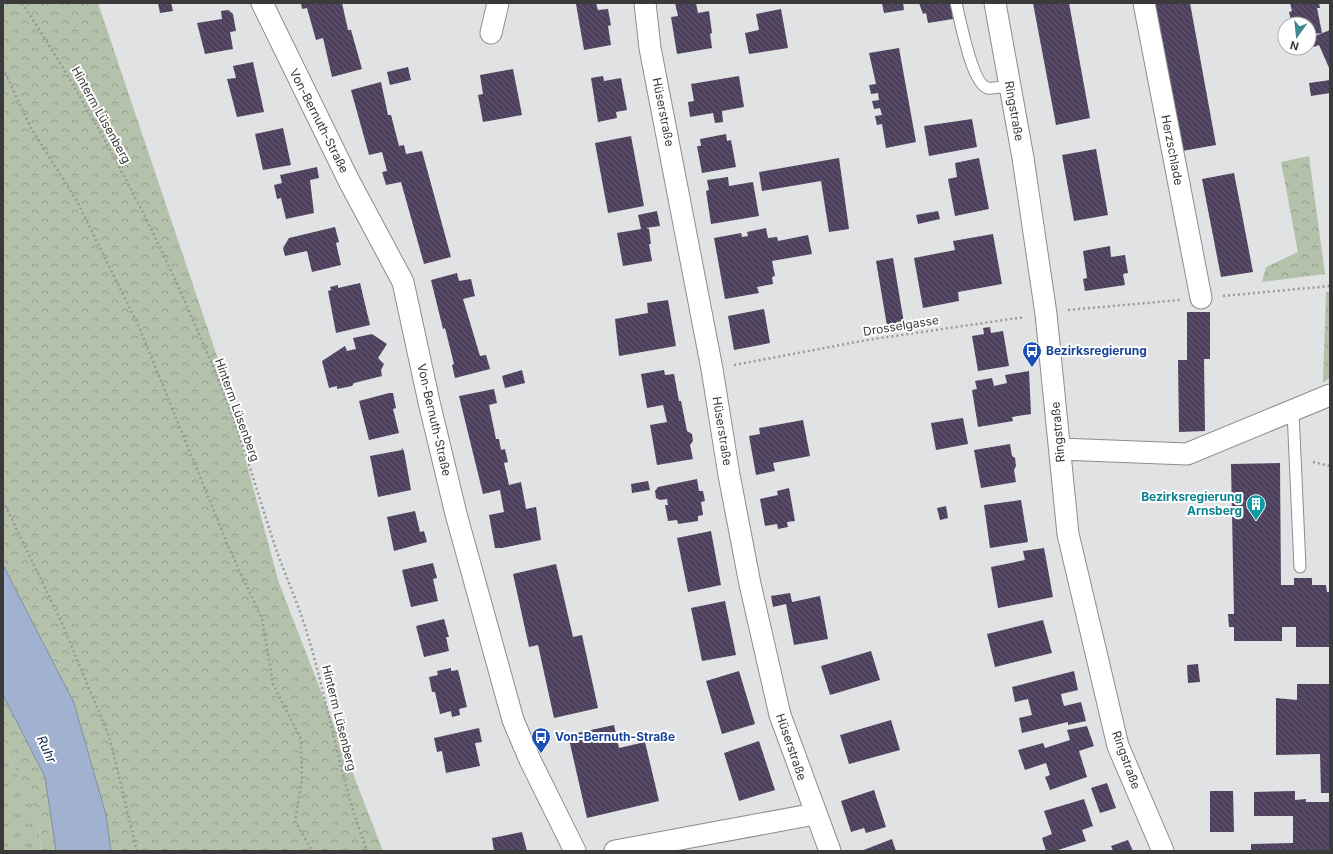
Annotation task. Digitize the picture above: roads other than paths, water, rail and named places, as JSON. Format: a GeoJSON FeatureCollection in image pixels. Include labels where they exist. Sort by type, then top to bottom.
{"type":"FeatureCollection","features":[{"type":"Feature","properties":{"kind":"street","name":"Von-Bernuth-Straße"},"geometry":{"type":"LineString","coordinates":[[262,3],[349,181],[403,282],[429,402],[456,514],[513,720],[530,760],[575,851]]}},
{"type":"Feature","properties":{"kind":"street"},"geometry":{"type":"LineString","coordinates":[[491,33],[498,3]]}},
{"type":"Feature","properties":{"kind":"street","name":"Hüserstraße"},"geometry":{"type":"LineString","coordinates":[[645,3],[650,48],[712,369],[729,475],[750,584],[780,716],[815,814],[830,851]]}},
{"type":"Feature","properties":{"kind":"street","name":"Ringstraße"},"geometry":{"type":"LineString","coordinates":[[995,3],[1010,86],[1046,314],[1068,534],[1118,746],[1163,851]]}},
{"type":"Feature","properties":{"kind":"street","name":"Herzschlade"},"geometry":{"type":"LineString","coordinates":[[1144,3],[1201,298]]}},
{"type":"Feature","properties":{"kind":"street"},"geometry":{"type":"LineString","coordinates":[[1060,449],[1187,454],[1330,395]]}},
{"type":"Feature","properties":{"kind":"street"},"geometry":{"type":"LineString","coordinates":[[615,851],[815,814]]}},
{"type":"Feature","properties":{"kind":"lane"},"geometry":{"type":"LineString","coordinates":[[956,3],[976,76],[981,84],[988,88],[1010,86]]}},
{"type":"Feature","properties":{"kind":"lane"},"geometry":{"type":"LineString","coordinates":[[1293,411],[1300,567]]}},
{"type":"Feature","properties":{"kind":"water","name":"Ruhr"},"geometry":{"type":"Polygon","coordinates":[[[3,565],[74,703],[106,815],[111,851],[56,851],[45,777],[3,695],[3,565]]]}},
{"type":"Feature","properties":{"kind":"place","name":"Bezirksregierung"},"geometry":{"type":"Point","coordinates":[1032,368]}},
{"type":"Feature","properties":{"kind":"place","name":"Bezirksregierung Arnsberg"},"geometry":{"type":"Point","coordinates":[1256,521]}},
{"type":"Feature","properties":{"kind":"place","name":"Von-Bernuth-Straße"},"geometry":{"type":"Point","coordinates":[541,754]}}]}
